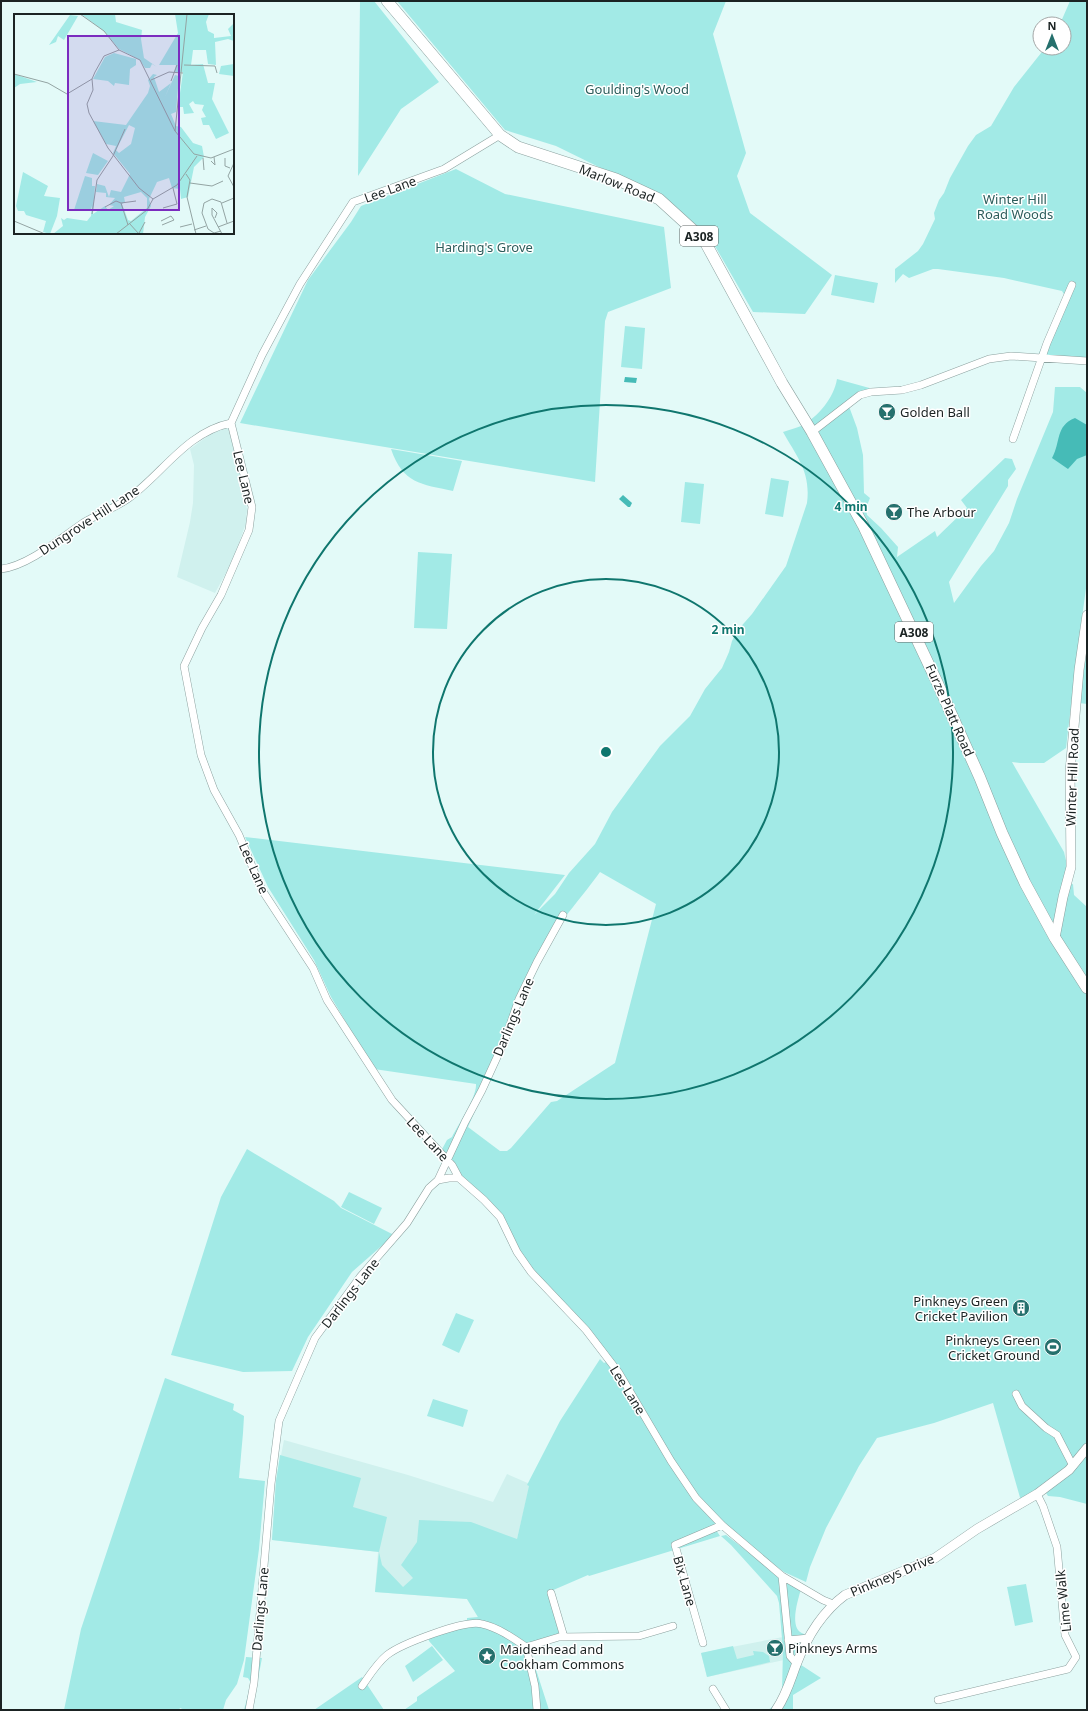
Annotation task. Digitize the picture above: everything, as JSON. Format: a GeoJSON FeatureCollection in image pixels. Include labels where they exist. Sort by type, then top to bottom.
{"type":"FeatureCollection","features":[{"type":"Feature","properties":{"kind":"main road","name":"Marlow Road"},"geometry":{"type":"LineString","coordinates":[[387,1],[500,136],[518,147],[616,180],[659,199],[704,240],[782,383],[812,432]]}},
{"type":"Feature","properties":{"kind":"main road","name":"Furze Platt Road"},"geometry":{"type":"LineString","coordinates":[[812,432],[883,564],[1025,883],[1055,938],[1087,988]]}},
{"type":"Feature","properties":{"kind":"street","name":"Lee Lane"},"geometry":{"type":"LineString","coordinates":[[500,136],[444,169],[353,202],[300,284],[262,355],[231,423],[252,507],[249,530],[237,560],[184,666],[201,755],[214,790],[239,835],[262,890],[312,968],[327,1000],[392,1100],[452,1165],[460,1178],[500,1217],[517,1252],[531,1272],[586,1330],[604,1352],[696,1498],[722,1525],[782,1576],[823,1600],[833,1604]]}},
{"type":"Feature","properties":{"kind":"street"},"geometry":{"type":"LineString","coordinates":[[1013,439],[1042,357],[1072,285]]}},
{"type":"Feature","properties":{"kind":"street"},"geometry":{"type":"LineString","coordinates":[[812,432],[860,395],[871,392],[902,390],[921,385],[989,359],[1011,356],[1087,361]]}},
{"type":"Feature","properties":{"kind":"street","name":"Dungrove Hill Lane"},"geometry":{"type":"LineString","coordinates":[[1,569],[16,565],[41,552],[83,523],[129,498],[183,447],[209,430],[231,423]]}},
{"type":"Feature","properties":{"kind":"street","name":"Winter Hill Road"},"geometry":{"type":"LineString","coordinates":[[1055,938],[1063,896],[1071,866],[1070,772],[1079,670],[1087,615]]}},
{"type":"Feature","properties":{"kind":"street","name":"Darlings Lane"},"geometry":{"type":"LineString","coordinates":[[249,1710],[254,1683],[271,1484],[279,1421],[315,1338],[360,1277],[407,1223],[429,1188],[438,1180],[504,1042],[520,999],[537,962],[563,915]]}},
{"type":"Feature","properties":{"kind":"street"},"geometry":{"type":"LineString","coordinates":[[438,1180],[460,1178]]}},
{"type":"Feature","properties":{"kind":"street"},"geometry":{"type":"LineString","coordinates":[[1016,1394],[1022,1406],[1056,1435],[1073,1466]]}},
{"type":"Feature","properties":{"kind":"street","name":"Pinkneys Drive"},"geometry":{"type":"LineString","coordinates":[[776,1710],[788,1689],[809,1638],[833,1604],[845,1595],[935,1558],[978,1529],[1038,1494],[1073,1466],[1087,1448]]}},
{"type":"Feature","properties":{"kind":"street","name":"Lime Walk"},"geometry":{"type":"LineString","coordinates":[[938,1700],[1068,1669],[1076,1657],[1065,1635],[1057,1547],[1038,1494]]}},
{"type":"Feature","properties":{"kind":"street","name":"Bix Lane"},"geometry":{"type":"LineString","coordinates":[[703,1643],[675,1545],[722,1525]]}},
{"type":"Feature","properties":{"kind":"street"},"geometry":{"type":"LineString","coordinates":[[782,1576],[790,1656],[797,1664]]}},
{"type":"Feature","properties":{"kind":"street"},"geometry":{"type":"LineString","coordinates":[[552,1593],[564,1637]]}},
{"type":"Feature","properties":{"kind":"street"},"geometry":{"type":"LineString","coordinates":[[362,1686],[387,1655],[430,1635],[471,1622],[482,1623],[491,1627],[526,1647],[564,1637],[639,1636],[673,1626]]}},
{"type":"Feature","properties":{"kind":"street"},"geometry":{"type":"LineString","coordinates":[[788,1640],[809,1638]]}},
{"type":"Feature","properties":{"kind":"street"},"geometry":{"type":"LineString","coordinates":[[526,1647],[535,1686],[537,1710]]}},
{"type":"Feature","properties":{"kind":"street"},"geometry":{"type":"LineString","coordinates":[[713,1689],[726,1710]]}},
{"type":"Feature","properties":{"kind":"shaded area"},"geometry":{"type":"Polygon","coordinates":[[[625,377],[637,378],[636,383],[624,382],[625,377]]]}},
{"type":"Feature","properties":{"kind":"shaded area"},"geometry":{"type":"Polygon","coordinates":[[[1075,418],[1087,425],[1087,455],[1077,459],[1068,469],[1052,458],[1061,430],[1064,425],[1075,418]]]}},
{"type":"Feature","properties":{"kind":"shaded area"},"geometry":{"type":"Polygon","coordinates":[[[219,428],[229,429],[247,509],[246,523],[233,560],[215,593],[177,577],[193,503],[194,465],[190,449],[219,428]]]}},
{"type":"Feature","properties":{"kind":"shaded area"},"geometry":{"type":"Polygon","coordinates":[[[623,495],[632,503],[630,507],[619,499],[623,495]]]}},
{"type":"Feature","properties":{"kind":"shaded area"},"geometry":{"type":"Polygon","coordinates":[[[284,1440],[408,1475],[493,1502],[507,1474],[530,1484],[517,1539],[479,1619],[467,1599],[375,1592],[378,1552],[272,1540],[276,1481],[284,1440]]]}},
{"type":"Feature","properties":{"kind":"shaded area"},"geometry":{"type":"Polygon","coordinates":[[[783,1637],[784,1660],[707,1677],[701,1653],[783,1637]]]}},
{"type":"Feature","properties":{"kind":"green space"},"geometry":{"type":"Polygon","coordinates":[[[360,1],[374,1],[439,82],[401,109],[358,176],[360,1]]]}},
{"type":"Feature","properties":{"kind":"green space","name":"Goulding's Wood"},"geometry":{"type":"Polygon","coordinates":[[[397,1],[726,1],[713,34],[746,153],[737,176],[750,213],[832,275],[805,314],[753,312],[708,234],[660,197],[556,146],[505,130],[397,1]]]}},
{"type":"Feature","properties":{"kind":"green space","name":"Winter Hill Road Woods"},"geometry":{"type":"Polygon","coordinates":[[[1070,1],[1087,1],[1087,358],[1039,353],[1065,296],[1062,291],[1004,278],[938,269],[933,269],[909,278],[903,274],[895,283],[895,269],[918,251],[923,244],[935,219],[934,213],[939,200],[968,146],[976,135],[991,126],[1014,87],[1039,56],[1072,56],[1072,16],[1063,16],[1070,1]]]}},
{"type":"Feature","properties":{"kind":"green space","name":"Harding's Grove"},"geometry":{"type":"Polygon","coordinates":[[[456,169],[505,194],[664,227],[671,288],[608,312],[605,321],[595,482],[240,423],[308,280],[361,206],[456,169]]]}},
{"type":"Feature","properties":{"kind":"green space"},"geometry":{"type":"Polygon","coordinates":[[[835,275],[878,283],[874,303],[831,295],[835,275]]]}},
{"type":"Feature","properties":{"kind":"green space"},"geometry":{"type":"Polygon","coordinates":[[[625,326],[645,328],[642,369],[621,367],[625,326]]]}},
{"type":"Feature","properties":{"kind":"green space"},"geometry":{"type":"Polygon","coordinates":[[[837,379],[873,389],[855,394],[847,401],[857,428],[863,455],[864,493],[870,498],[866,508],[867,515],[898,547],[897,557],[935,531],[937,537],[967,508],[961,500],[1005,458],[1012,459],[1016,469],[1008,480],[1008,486],[949,582],[954,603],[994,551],[1009,523],[1017,499],[1053,412],[1055,387],[1080,387],[1087,393],[1087,581],[1066,748],[1044,763],[1012,762],[1064,852],[1067,865],[1063,887],[1073,884],[1074,895],[1087,907],[1087,1504],[1060,1497],[1048,1496],[1044,1490],[1021,1501],[993,1403],[934,1423],[877,1438],[859,1466],[826,1528],[810,1567],[806,1582],[784,1572],[742,1542],[699,1499],[671,1457],[619,1370],[522,1258],[493,1205],[461,1175],[441,1151],[447,1140],[452,1137],[467,1111],[476,1090],[476,1084],[374,1069],[331,997],[314,960],[268,887],[245,837],[565,875],[534,915],[555,894],[569,873],[595,844],[612,812],[660,746],[690,716],[705,689],[722,668],[737,631],[752,614],[786,566],[807,503],[808,492],[802,465],[783,432],[801,426],[813,418],[829,400],[837,379]],[[600,872],[564,919],[548,943],[468,1127],[500,1151],[507,1151],[511,1148],[551,1102],[557,1101],[615,1063],[656,904],[600,872]]]}},
{"type":"Feature","properties":{"kind":"green space"},"geometry":{"type":"Polygon","coordinates":[[[391,449],[462,461],[453,491],[422,484],[407,476],[396,461],[391,449]]]}},
{"type":"Feature","properties":{"kind":"green space"},"geometry":{"type":"Polygon","coordinates":[[[771,478],[789,481],[783,517],[765,514],[771,478]]]}},
{"type":"Feature","properties":{"kind":"green space"},"geometry":{"type":"Polygon","coordinates":[[[685,482],[704,484],[700,524],[681,522],[685,482]]]}},
{"type":"Feature","properties":{"kind":"green space"},"geometry":{"type":"Polygon","coordinates":[[[418,552],[452,554],[447,629],[414,628],[418,552]]]}},
{"type":"Feature","properties":{"kind":"green space"},"geometry":{"type":"Polygon","coordinates":[[[1087,649],[1087,704],[1079,703],[1087,649]]]}},
{"type":"Feature","properties":{"kind":"green space"},"geometry":{"type":"Polygon","coordinates":[[[247,1149],[334,1201],[341,1208],[394,1235],[352,1272],[308,1337],[292,1371],[243,1372],[171,1355],[221,1197],[247,1149]]]}},
{"type":"Feature","properties":{"kind":"green space"},"geometry":{"type":"Polygon","coordinates":[[[349,1192],[382,1208],[374,1224],[341,1207],[349,1192]]]}},
{"type":"Feature","properties":{"kind":"green space"},"geometry":{"type":"Polygon","coordinates":[[[456,1313],[474,1320],[459,1353],[442,1345],[456,1313]]]}},
{"type":"Feature","properties":{"kind":"green space"},"geometry":{"type":"Polygon","coordinates":[[[600,1359],[604,1363],[606,1362],[616,1374],[707,1515],[717,1525],[716,1530],[720,1536],[589,1576],[588,1575],[551,1591],[564,1640],[547,1642],[533,1648],[531,1654],[549,1710],[404,1710],[417,1701],[417,1697],[455,1671],[429,1641],[428,1635],[467,1620],[467,1618],[478,1617],[467,1599],[375,1592],[379,1552],[382,1565],[403,1587],[413,1578],[401,1565],[417,1542],[419,1520],[471,1522],[517,1539],[529,1486],[527,1485],[560,1421],[600,1359]]]}},
{"type":"Feature","properties":{"kind":"green space"},"geometry":{"type":"Polygon","coordinates":[[[165,1378],[234,1404],[233,1410],[244,1416],[239,1478],[265,1481],[259,1549],[244,1660],[237,1684],[226,1700],[223,1710],[185,1710],[180,1708],[179,1710],[64,1710],[81,1629],[165,1378]]]}},
{"type":"Feature","properties":{"kind":"green space"},"geometry":{"type":"Polygon","coordinates":[[[433,1399],[468,1410],[463,1427],[427,1416],[433,1399]]]}},
{"type":"Feature","properties":{"kind":"green space"},"geometry":{"type":"Polygon","coordinates":[[[280,1455],[361,1478],[353,1507],[387,1517],[379,1552],[272,1540],[276,1481],[280,1455]]]}},
{"type":"Feature","properties":{"kind":"green space"},"geometry":{"type":"Polygon","coordinates":[[[726,1535],[801,1589],[796,1607],[795,1621],[796,1627],[804,1634],[804,1642],[795,1661],[821,1678],[793,1695],[793,1710],[768,1710],[777,1702],[782,1691],[783,1650],[779,1603],[777,1596],[721,1536],[726,1535]]]}},
{"type":"Feature","properties":{"kind":"green space"},"geometry":{"type":"Polygon","coordinates":[[[1026,1584],[1033,1622],[1015,1626],[1007,1587],[1026,1584]]]}},
{"type":"Feature","properties":{"kind":"green space"},"geometry":{"type":"Polygon","coordinates":[[[432,1646],[443,1660],[413,1682],[405,1666],[432,1646]]]}},
{"type":"Feature","properties":{"kind":"green space"},"geometry":{"type":"Polygon","coordinates":[[[733,1646],[737,1659],[754,1655],[753,1651],[763,1652],[769,1656],[770,1662],[707,1677],[701,1653],[733,1646]]]}},
{"type":"Feature","properties":{"kind":"green space"},"geometry":{"type":"Polygon","coordinates":[[[246,1657],[262,1658],[252,1710],[244,1710],[251,1683],[248,1678],[243,1677],[246,1657]]]}},
{"type":"Feature","properties":{"kind":"green space"},"geometry":{"type":"Polygon","coordinates":[[[362,1677],[384,1710],[314,1710],[362,1677]]]}},
{"type":"Feature","properties":{"kind":"place","name":"Golden Ball"},"geometry":{"type":"Point","coordinates":[887,412]}},
{"type":"Feature","properties":{"kind":"place","name":"The Arbour"},"geometry":{"type":"Point","coordinates":[894,512]}},
{"type":"Feature","properties":{"kind":"place","name":"Pinkneys Green Cricket Pavilion"},"geometry":{"type":"Point","coordinates":[1021,1308]}},
{"type":"Feature","properties":{"kind":"place","name":"Pinkneys Green Cricket Ground"},"geometry":{"type":"Point","coordinates":[1053,1347]}},
{"type":"Feature","properties":{"kind":"place","name":"Pinkneys Arms"},"geometry":{"type":"Point","coordinates":[775,1648]}},
{"type":"Feature","properties":{"kind":"place","name":"Maidenhead and Cookham Commons"},"geometry":{"type":"Point","coordinates":[487,1656]}}]}
